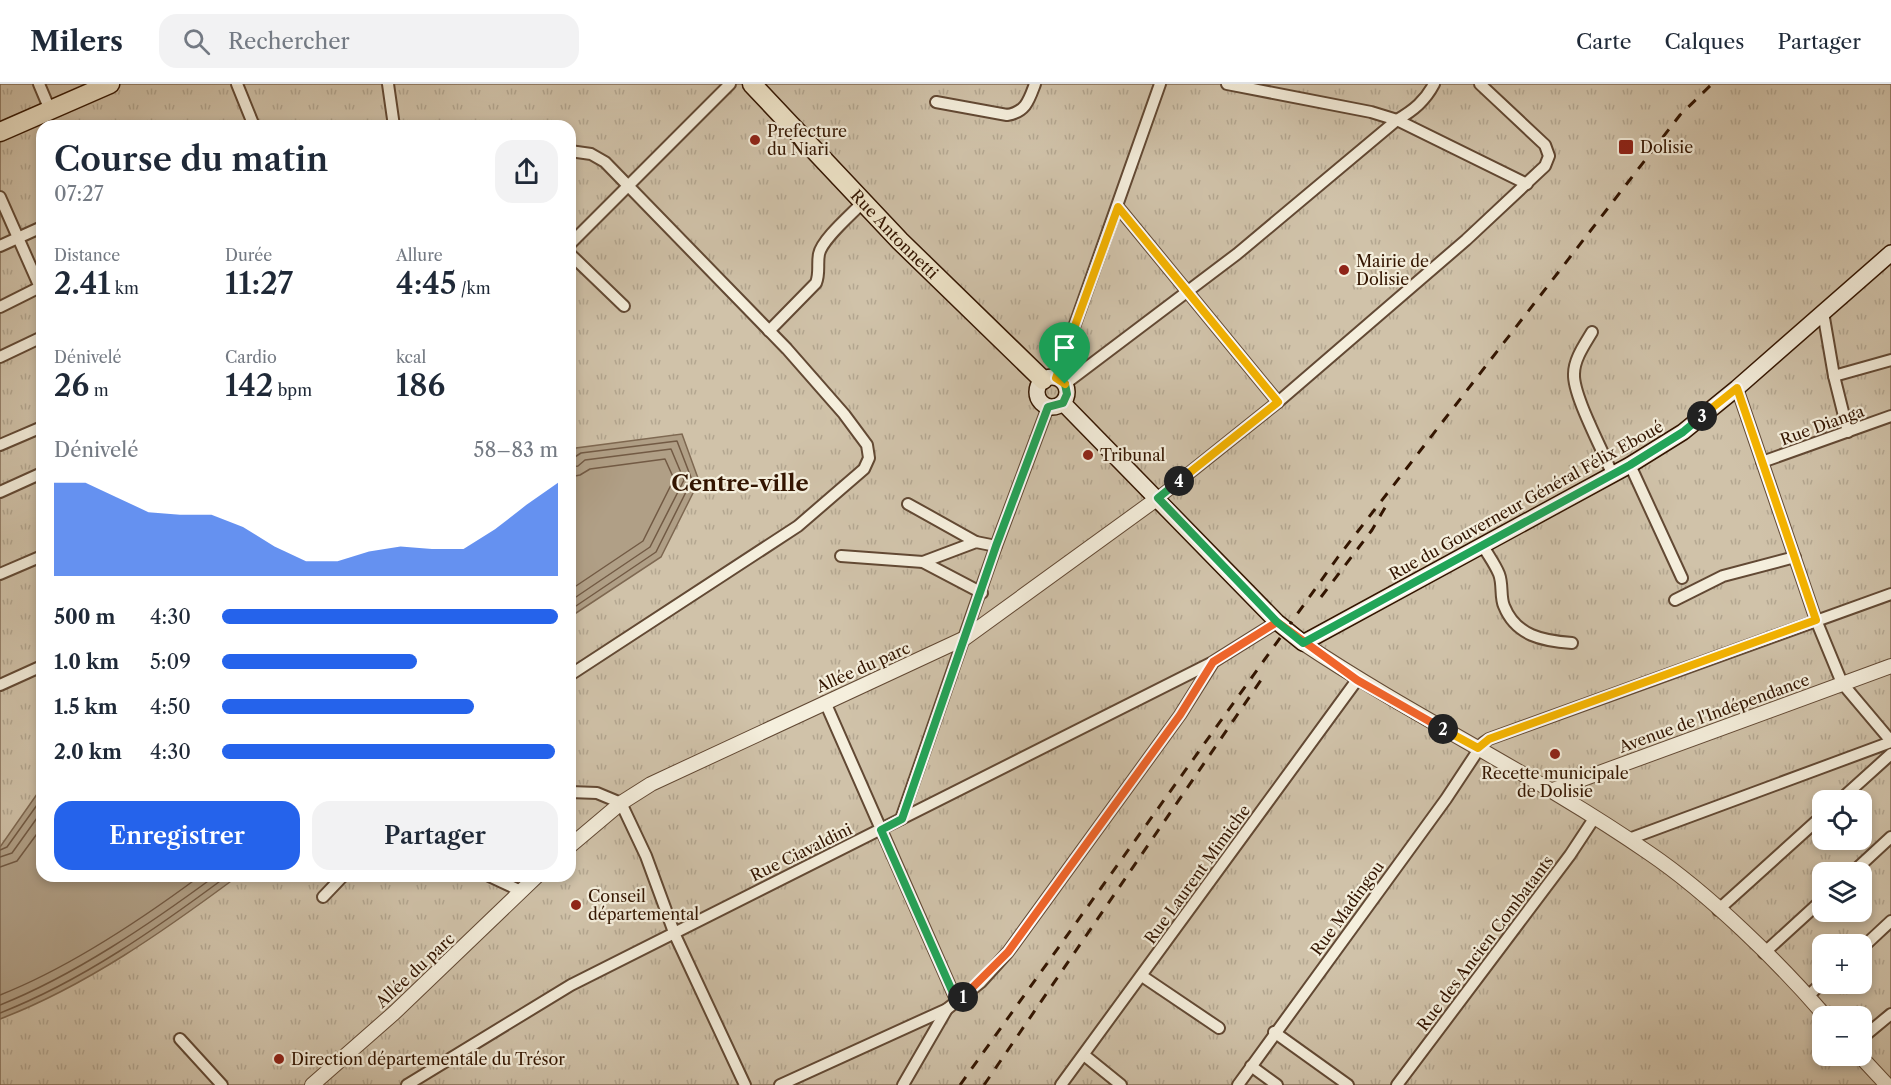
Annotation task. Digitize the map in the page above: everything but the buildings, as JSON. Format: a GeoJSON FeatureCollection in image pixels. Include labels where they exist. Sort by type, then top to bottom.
{"type":"FeatureCollection","features":[{"type":"Feature","properties":{"kind":"highway","name":"Rue Antonnetti"},"geometry":{"type":"LineString","coordinates":[[752,84],[863,202],[1055,381]]}},
{"type":"Feature","properties":{"kind":"highway"},"geometry":{"type":"LineString","coordinates":[[0,132],[105,85]]}},
{"type":"Feature","properties":{"kind":"main road","name":"Rue du Gouverneur Général Félix Eboué"},"geometry":{"type":"LineString","coordinates":[[1303,643],[1630,465],[1683,432],[1737,388],[1891,253]]}},
{"type":"Feature","properties":{"kind":"main road"},"geometry":{"type":"LineString","coordinates":[[1055,405],[1067,394],[1055,381],[1039,385],[1038,398],[1055,405],[1158,498],[1277,622],[1303,643]]}},
{"type":"Feature","properties":{"kind":"street"},"geometry":{"type":"LineString","coordinates":[[39,84],[50,110]]}},
{"type":"Feature","properties":{"kind":"street"},"geometry":{"type":"LineString","coordinates":[[237,84],[252,120]]}},
{"type":"Feature","properties":{"kind":"street"},"geometry":{"type":"LineString","coordinates":[[388,84],[393,120]]}},
{"type":"Feature","properties":{"kind":"street"},"geometry":{"type":"LineString","coordinates":[[576,238],[730,84]]}},
{"type":"Feature","properties":{"kind":"street"},"geometry":{"type":"LineString","coordinates":[[936,102],[1007,115],[1018,114],[1026,106],[1035,84]]}},
{"type":"Feature","properties":{"kind":"street"},"geometry":{"type":"LineString","coordinates":[[1055,381],[1160,84]]}},
{"type":"Feature","properties":{"kind":"street"},"geometry":{"type":"LineString","coordinates":[[1227,84],[1318,101],[1397,120],[1527,184]]}},
{"type":"Feature","properties":{"kind":"street"},"geometry":{"type":"LineString","coordinates":[[1055,381],[1186,292],[1397,120],[1413,110],[1428,96],[1434,84]]}},
{"type":"Feature","properties":{"kind":"street"},"geometry":{"type":"LineString","coordinates":[[1158,498],[1278,402],[1545,166],[1549,156],[1545,145],[1480,84]]}},
{"type":"Feature","properties":{"kind":"street"},"geometry":{"type":"LineString","coordinates":[[576,152],[591,154],[605,162],[626,187],[769,331],[844,414],[867,445],[869,458],[864,469],[798,526],[576,671]]}},
{"type":"Feature","properties":{"kind":"street"},"geometry":{"type":"LineString","coordinates":[[0,197],[36,279]]}},
{"type":"Feature","properties":{"kind":"street"},"geometry":{"type":"LineString","coordinates":[[769,331],[816,283],[820,274],[819,254],[824,244],[863,202]]}},
{"type":"Feature","properties":{"kind":"street"},"geometry":{"type":"LineString","coordinates":[[1118,207],[1278,402]]}},
{"type":"Feature","properties":{"kind":"street"},"geometry":{"type":"LineString","coordinates":[[0,246],[36,230]]}},
{"type":"Feature","properties":{"kind":"street"},"geometry":{"type":"LineString","coordinates":[[576,260],[624,306]]}},
{"type":"Feature","properties":{"kind":"street"},"geometry":{"type":"LineString","coordinates":[[1875,266],[1891,268]]}},
{"type":"Feature","properties":{"kind":"street"},"geometry":{"type":"LineString","coordinates":[[0,306],[36,292]]}},
{"type":"Feature","properties":{"kind":"street"},"geometry":{"type":"LineString","coordinates":[[1823,312],[1834,376],[1848,432]]}},
{"type":"Feature","properties":{"kind":"street"},"geometry":{"type":"LineString","coordinates":[[1592,332],[1578,356],[1574,374],[1579,399],[1601,444],[1612,474]]}},
{"type":"Feature","properties":{"kind":"street"},"geometry":{"type":"LineString","coordinates":[[0,357],[36,340]]}},
{"type":"Feature","properties":{"kind":"street"},"geometry":{"type":"LineString","coordinates":[[1834,376],[1891,360]]}},
{"type":"Feature","properties":{"kind":"street"},"geometry":{"type":"LineString","coordinates":[[1629,839],[1891,741],[1842,684],[1816,620],[1737,388]]}},
{"type":"Feature","properties":{"kind":"street"},"geometry":{"type":"LineString","coordinates":[[902,819],[996,546],[1055,405]]}},
{"type":"Feature","properties":{"kind":"street","name":"Rue Dianga"},"geometry":{"type":"LineString","coordinates":[[1762,462],[1891,416]]}},
{"type":"Feature","properties":{"kind":"street"},"geometry":{"type":"LineString","coordinates":[[0,445],[36,430]]}},
{"type":"Feature","properties":{"kind":"street"},"geometry":{"type":"LineString","coordinates":[[1630,465],[1682,578]]}},
{"type":"Feature","properties":{"kind":"street"},"geometry":{"type":"LineString","coordinates":[[0,492],[36,476]]}},
{"type":"Feature","properties":{"kind":"street","name":"Allée du parc"},"geometry":{"type":"LineString","coordinates":[[576,841],[621,803],[651,784],[965,638],[1158,498]]}},
{"type":"Feature","properties":{"kind":"street"},"geometry":{"type":"LineString","coordinates":[[908,504],[976,542],[996,546]]}},
{"type":"Feature","properties":{"kind":"street"},"geometry":{"type":"LineString","coordinates":[[923,562],[976,542]]}},
{"type":"Feature","properties":{"kind":"street"},"geometry":{"type":"LineString","coordinates":[[1483,546],[1499,574],[1503,604],[1512,619],[1526,634],[1542,641],[1572,644]]}},
{"type":"Feature","properties":{"kind":"street"},"geometry":{"type":"LineString","coordinates":[[841,556],[923,562],[982,592]]}},
{"type":"Feature","properties":{"kind":"street"},"geometry":{"type":"LineString","coordinates":[[1675,600],[1723,576],[1795,557]]}},
{"type":"Feature","properties":{"kind":"street"},"geometry":{"type":"LineString","coordinates":[[0,574],[36,559]]}},
{"type":"Feature","properties":{"kind":"street"},"geometry":{"type":"LineString","coordinates":[[1478,748],[1489,739],[1891,594]]}},
{"type":"Feature","properties":{"kind":"street","name":"Rue Ciavaldini"},"geometry":{"type":"LineString","coordinates":[[407,1085],[571,985],[675,935],[769,884],[1213,662],[1277,622]]}},
{"type":"Feature","properties":{"kind":"street"},"geometry":{"type":"LineString","coordinates":[[1303,643],[1357,680],[1478,748],[1629,839],[1718,910],[1817,1006]]}},
{"type":"Feature","properties":{"kind":"street"},"geometry":{"type":"LineString","coordinates":[[780,1085],[952,1006],[981,982],[1008,952],[1180,715],[1213,662]]}},
{"type":"Feature","properties":{"kind":"street","name":"Avenue de l'Indépendance"},"geometry":{"type":"LineString","coordinates":[[1550,791],[1891,666]]}},
{"type":"Feature","properties":{"kind":"street"},"geometry":{"type":"LineString","coordinates":[[0,685],[36,669]]}},
{"type":"Feature","properties":{"kind":"street","name":"Rue Laurent Mimiche"},"geometry":{"type":"LineString","coordinates":[[1061,1085],[1357,680]]}},
{"type":"Feature","properties":{"kind":"street"},"geometry":{"type":"LineString","coordinates":[[825,702],[881,830],[952,1006]]}},
{"type":"Feature","properties":{"kind":"street","name":"Rue Madingou"},"geometry":{"type":"LineString","coordinates":[[1238,1085],[1274,1032],[1446,800],[1478,748]]}},
{"type":"Feature","properties":{"kind":"street"},"geometry":{"type":"LineString","coordinates":[[1851,790],[1891,754]]}},
{"type":"Feature","properties":{"kind":"street"},"geometry":{"type":"LineString","coordinates":[[576,792],[597,793],[621,803],[646,856],[675,935],[746,1085]]}},
{"type":"Feature","properties":{"kind":"street","name":"Rue des Ancien Combatants"},"geometry":{"type":"LineString","coordinates":[[1397,1085],[1570,855],[1595,817]]}},
{"type":"Feature","properties":{"kind":"street"},"geometry":{"type":"LineString","coordinates":[[1718,910],[1812,825]]}},
{"type":"Feature","properties":{"kind":"street"},"geometry":{"type":"LineString","coordinates":[[1864,862],[1891,837]]}},
{"type":"Feature","properties":{"kind":"street"},"geometry":{"type":"LineString","coordinates":[[322,897],[337,882]]}},
{"type":"Feature","properties":{"kind":"street"},"geometry":{"type":"LineString","coordinates":[[502,882],[521,891]]}},
{"type":"Feature","properties":{"kind":"street","name":"Allée du parc"},"geometry":{"type":"LineString","coordinates":[[312,1085],[394,1013],[531,882]]}},
{"type":"Feature","properties":{"kind":"street"},"geometry":{"type":"LineString","coordinates":[[1764,953],[1812,909]]}},
{"type":"Feature","properties":{"kind":"street"},"geometry":{"type":"LineString","coordinates":[[1872,939],[1891,921]]}},
{"type":"Feature","properties":{"kind":"street"},"geometry":{"type":"LineString","coordinates":[[1142,976],[1219,1028]]}},
{"type":"Feature","properties":{"kind":"street"},"geometry":{"type":"LineString","coordinates":[[1808,996],[1812,992]]}},
{"type":"Feature","properties":{"kind":"street"},"geometry":{"type":"LineString","coordinates":[[903,1085],[952,1006]]}},
{"type":"Feature","properties":{"kind":"street"},"geometry":{"type":"LineString","coordinates":[[1872,1030],[1891,1014]]}},
{"type":"Feature","properties":{"kind":"street"},"geometry":{"type":"LineString","coordinates":[[1274,1032],[1348,1085]]}},
{"type":"Feature","properties":{"kind":"street"},"geometry":{"type":"LineString","coordinates":[[180,1039],[222,1085]]}},
{"type":"Feature","properties":{"kind":"street"},"geometry":{"type":"LineString","coordinates":[[1084,1055],[1121,1085]]}},
{"type":"Feature","properties":{"kind":"street"},"geometry":{"type":"LineString","coordinates":[[1251,1066],[1277,1085]]}},
{"type":"Feature","properties":{"kind":"street"},"geometry":{"type":"LineString","coordinates":[[1869,1066],[1887,1085]]}},
{"type":"Feature","properties":{"kind":"green space"},"geometry":{"type":"Polygon","coordinates":[[[0,84],[1891,84],[1891,1085],[0,1085],[0,84]]]}},
{"type":"Feature","properties":{"kind":"water"},"geometry":{"type":"Polygon","coordinates":[[[682,434],[699,481],[661,557],[576,613],[576,448],[682,434]]]}},
{"type":"Feature","properties":{"kind":"water"},"geometry":{"type":"Polygon","coordinates":[[[36,796],[36,882],[230,882],[153,937],[94,974],[32,1006],[0,1019],[0,847],[36,796]]]}},
{"type":"Feature","properties":{"kind":"railway"},"geometry":{"type":"LineString","coordinates":[[960,1085],[1338,557],[1680,115],[1712,84]]}},
{"type":"Feature","properties":{"kind":"railway"},"geometry":{"type":"LineString","coordinates":[[1321,597],[1372,530],[1390,499]]}},
{"type":"Feature","properties":{"kind":"railway"},"geometry":{"type":"LineString","coordinates":[[984,1085],[1261,680]]}},
{"type":"Feature","properties":{"kind":"place","name":"Prefecture du Niari"},"geometry":{"type":"Point","coordinates":[755,140]}},
{"type":"Feature","properties":{"kind":"place","name":"Dolisie"},"geometry":{"type":"Point","coordinates":[1626,147]}},
{"type":"Feature","properties":{"kind":"place","name":"Mairie de Dolisie"},"geometry":{"type":"Point","coordinates":[1344,270]}},
{"type":"Feature","properties":{"kind":"place","name":"Tribunal"},"geometry":{"type":"Point","coordinates":[1088,455]}},
{"type":"Feature","properties":{"kind":"place","name":"Recette municipale de Dolisie"},"geometry":{"type":"Point","coordinates":[1555,754]}},
{"type":"Feature","properties":{"kind":"place","name":"Conseil départemental"},"geometry":{"type":"Point","coordinates":[576,905]}},
{"type":"Feature","properties":{"kind":"place","name":"Direction départementale du Trésor"},"geometry":{"type":"Point","coordinates":[279,1059]}},
{"type":"Feature","properties":{"kind":"district","name":"Centre-ville"},"geometry":{"type":"Point","coordinates":[740,483]}},
{"type":"Feature","properties":{"kind":"route"},"geometry":{"type":"LineString","coordinates":[[1065,384],[1056,378],[1118,207],[1278,402],[1158,498],[1277,622],[1303,643],[1630,465],[1683,432],[1737,388],[1816,620],[1489,739],[1478,748],[1357,680],[1303,643],[1287,630],[1277,622],[1213,662],[1180,715],[1008,952],[981,982],[957,1002],[881,830],[902,819],[996,546],[1048,407],[1063,403],[1067,394],[1065,384]]}}]}
